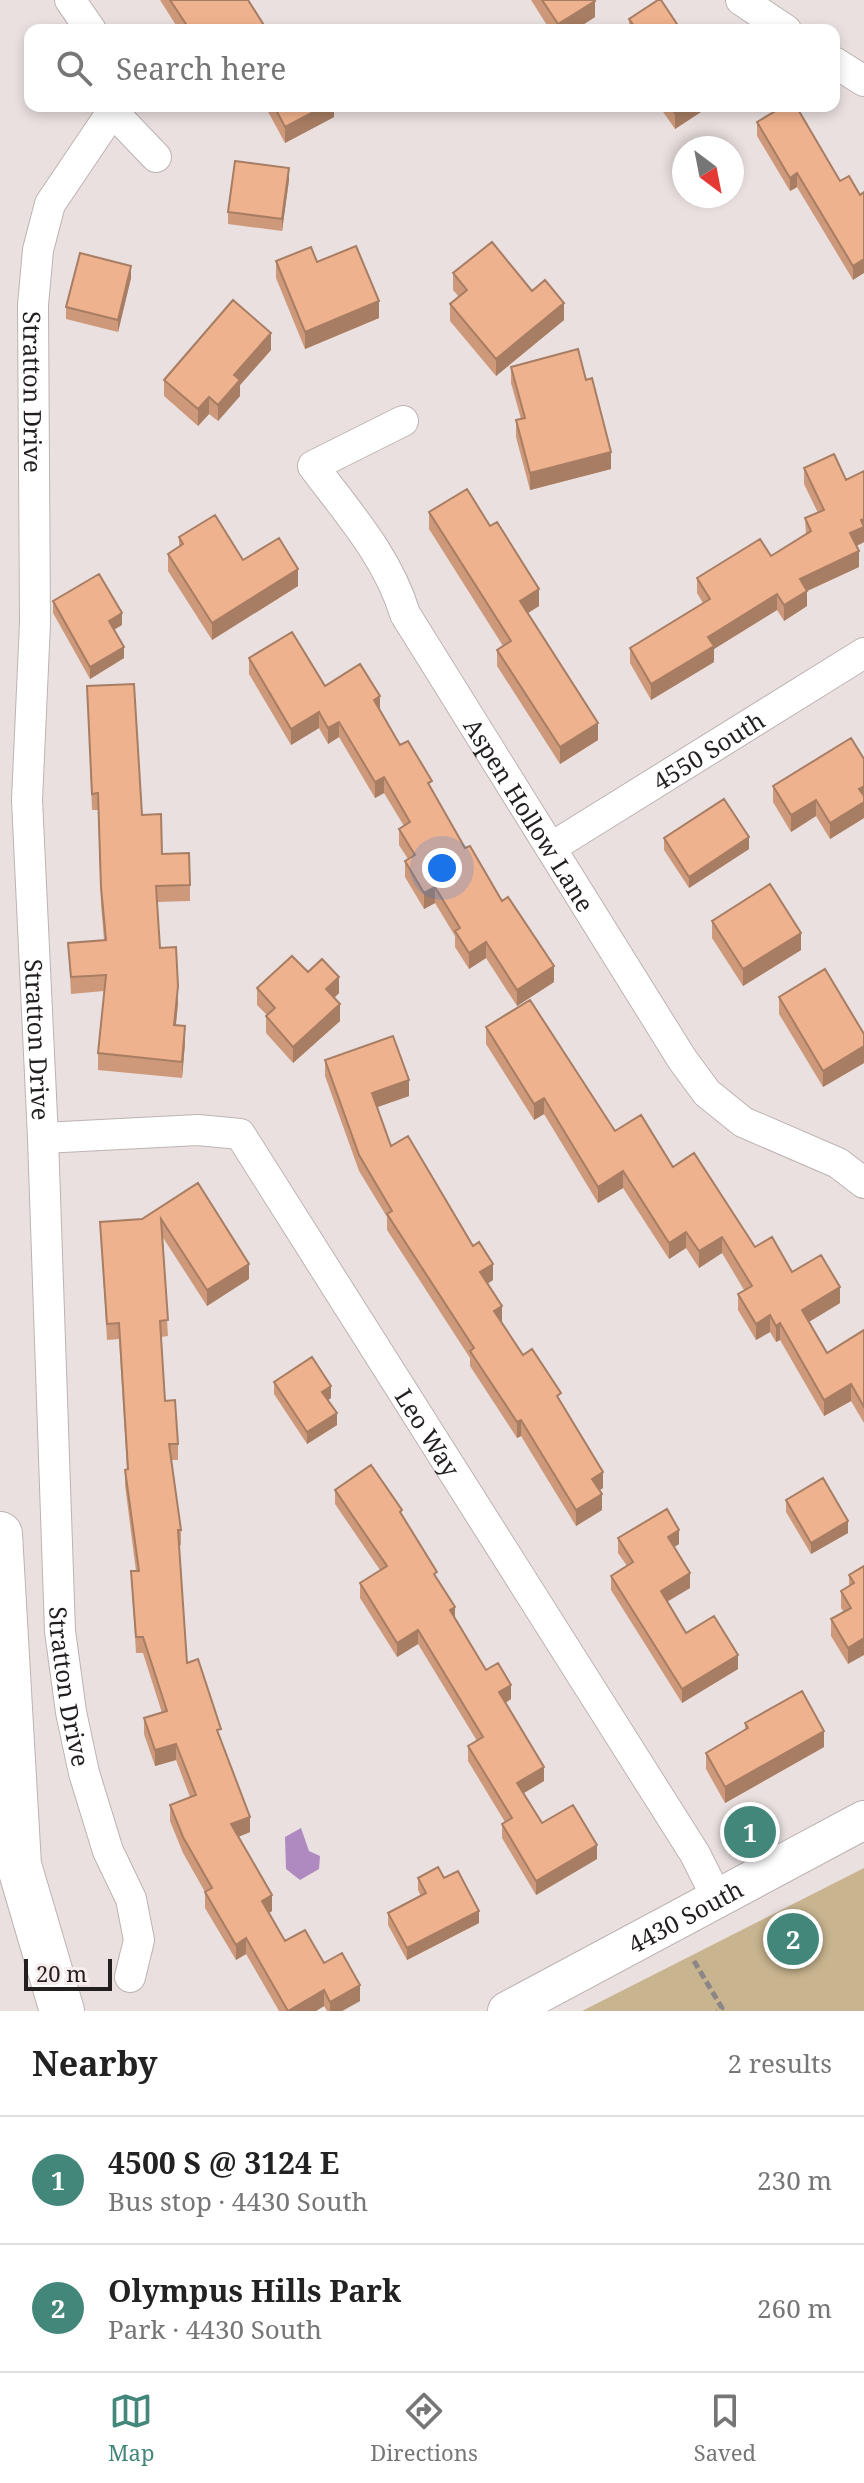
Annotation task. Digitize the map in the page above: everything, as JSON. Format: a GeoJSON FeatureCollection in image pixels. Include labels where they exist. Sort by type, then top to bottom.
{"type":"FeatureCollection","features":[{"type":"Feature","properties":{"kind":"highway"},"geometry":{"type":"LineString","coordinates":[[0,1534],[19,1865],[62,2011]]}},
{"type":"Feature","properties":{"kind":"main road","name":"4430 South"},"geometry":{"type":"LineString","coordinates":[[507,2011],[864,1820]]}},
{"type":"Feature","properties":{"kind":"street"},"geometry":{"type":"LineString","coordinates":[[70,0],[87,24]]}},
{"type":"Feature","properties":{"kind":"street"},"geometry":{"type":"LineString","coordinates":[[741,0],[777,24]]}},
{"type":"Feature","properties":{"kind":"street"},"geometry":{"type":"LineString","coordinates":[[840,66],[864,81]]}},
{"type":"Feature","properties":{"kind":"street","name":"Stratton Drive"},"geometry":{"type":"LineString","coordinates":[[114,112],[50,204],[38,250],[33,305],[35,623],[27,800],[43,1138],[60,1631],[71,1712],[84,1773],[108,1851],[131,1899],[139,1940],[130,1977]]}},
{"type":"Feature","properties":{"kind":"street","name":"Stratton Drive"},"geometry":{"type":"LineString","coordinates":[[117,112],[156,157]]}},
{"type":"Feature","properties":{"kind":"street","name":"Aspen Hollow Lane"},"geometry":{"type":"LineString","coordinates":[[403,421],[313,466],[373,546],[400,596],[405,614],[682,1059],[707,1093],[743,1122],[838,1163],[864,1183]]}},
{"type":"Feature","properties":{"kind":"street","name":"4550 South"},"geometry":{"type":"LineString","coordinates":[[552,847],[864,653]]}},
{"type":"Feature","properties":{"kind":"street","name":"Leo Way"},"geometry":{"type":"LineString","coordinates":[[43,1138],[198,1130],[240,1134],[678,1828],[718,1900]]}},
{"type":"Feature","properties":{"kind":"path"},"geometry":{"type":"LineString","coordinates":[[694,1961],[722,2008],[717,2011]]}},
{"type":"Feature","properties":{"kind":"shaded area"},"geometry":{"type":"Polygon","coordinates":[[[301,1828],[309,1851],[320,1856],[319,1869],[300,1880],[286,1869],[285,1837],[301,1828]]]}},
{"type":"Feature","properties":{"kind":"shaded area"},"geometry":{"type":"Polygon","coordinates":[[[864,1868],[864,2011],[582,2011],[864,1868]]]}},
{"type":"Feature","properties":{"kind":"building"},"geometry":{"type":"Polygon","coordinates":[[[170,0],[248,0],[263,24],[186,24],[170,0]]]}},
{"type":"Feature","properties":{"kind":"building"},"geometry":{"type":"Polygon","coordinates":[[[542,0],[594,0],[595,1],[558,24],[542,0]]]}},
{"type":"Feature","properties":{"kind":"building"},"geometry":{"type":"Polygon","coordinates":[[[661,0],[677,24],[633,24],[629,19],[661,0]]]}},
{"type":"Feature","properties":{"kind":"building"},"geometry":{"type":"Polygon","coordinates":[[[277,112],[314,112],[285,127],[277,112]]]}},
{"type":"Feature","properties":{"kind":"building"},"geometry":{"type":"Polygon","coordinates":[[[774,112],[800,112],[840,181],[849,176],[860,195],[864,192],[864,259],[853,266],[797,173],[790,178],[757,122],[774,112]]]}},
{"type":"Feature","properties":{"kind":"building"},"geometry":{"type":"Polygon","coordinates":[[[235,161],[289,168],[282,219],[228,212],[235,161]]]}},
{"type":"Feature","properties":{"kind":"building"},"geometry":{"type":"Polygon","coordinates":[[[492,242],[532,291],[545,280],[564,303],[496,359],[450,304],[467,290],[453,273],[492,242]]]}},
{"type":"Feature","properties":{"kind":"building"},"geometry":{"type":"Polygon","coordinates":[[[356,246],[379,301],[305,332],[276,261],[311,247],[317,262],[356,246]]]}},
{"type":"Feature","properties":{"kind":"building"},"geometry":{"type":"Polygon","coordinates":[[[80,253],[131,266],[118,320],[66,307],[80,253]]]}},
{"type":"Feature","properties":{"kind":"building"},"geometry":{"type":"Polygon","coordinates":[[[233,300],[271,333],[234,375],[240,380],[218,405],[209,397],[198,409],[164,380],[233,300]]]}},
{"type":"Feature","properties":{"kind":"building"},"geometry":{"type":"Polygon","coordinates":[[[578,349],[586,380],[592,378],[611,452],[530,473],[516,420],[525,418],[511,367],[578,349]]]}},
{"type":"Feature","properties":{"kind":"building"},"geometry":{"type":"Polygon","coordinates":[[[834,454],[846,480],[864,471],[864,519],[861,520],[864,527],[850,533],[859,551],[800,579],[807,591],[784,605],[777,594],[708,637],[714,646],[651,684],[630,648],[710,599],[697,578],[760,539],[771,556],[811,531],[805,518],[824,510],[804,468],[834,454]]]}},
{"type":"Feature","properties":{"kind":"building"},"geometry":{"type":"Polygon","coordinates":[[[467,489],[490,526],[497,522],[539,589],[520,601],[598,723],[560,747],[497,650],[511,641],[429,512],[467,489]]]}},
{"type":"Feature","properties":{"kind":"building"},"geometry":{"type":"Polygon","coordinates":[[[215,515],[243,560],[279,538],[298,569],[212,623],[168,554],[183,544],[179,537],[215,515]]]}},
{"type":"Feature","properties":{"kind":"building"},"geometry":{"type":"Polygon","coordinates":[[[99,574],[122,613],[109,621],[124,647],[90,667],[53,601],[99,574]]]}},
{"type":"Feature","properties":{"kind":"building"},"geometry":{"type":"Polygon","coordinates":[[[292,632],[325,686],[360,664],[380,696],[374,700],[400,745],[408,741],[465,848],[470,846],[502,901],[508,897],[554,966],[517,990],[486,942],[469,953],[455,931],[460,928],[435,887],[424,893],[405,861],[415,855],[399,829],[410,822],[384,777],[375,782],[339,722],[328,728],[319,712],[291,729],[249,658],[292,632]]]}},
{"type":"Feature","properties":{"kind":"building"},"geometry":{"type":"Polygon","coordinates":[[[134,684],[142,815],[161,814],[162,854],[189,853],[190,885],[156,886],[160,948],[176,947],[178,986],[174,1025],[185,1026],[182,1062],[98,1053],[106,975],[71,977],[68,943],[106,940],[98,793],[92,794],[87,686],[134,684]]]}},
{"type":"Feature","properties":{"kind":"building"},"geometry":{"type":"Polygon","coordinates":[[[851,738],[864,759],[864,786],[859,789],[864,802],[830,823],[816,800],[791,815],[773,786],[851,738]]]}},
{"type":"Feature","properties":{"kind":"building"},"geometry":{"type":"Polygon","coordinates":[[[724,799],[749,837],[689,877],[664,838],[724,799]]]}},
{"type":"Feature","properties":{"kind":"building"},"geometry":{"type":"Polygon","coordinates":[[[770,884],[801,933],[743,969],[712,921],[770,884]]]}},
{"type":"Feature","properties":{"kind":"building"},"geometry":{"type":"Polygon","coordinates":[[[292,956],[308,972],[322,959],[339,977],[326,989],[340,1004],[293,1047],[266,1016],[275,1008],[257,988],[292,956]]]}},
{"type":"Feature","properties":{"kind":"building"},"geometry":{"type":"Polygon","coordinates":[[[825,969],[864,1034],[864,1046],[823,1071],[779,997],[825,969]]]}},
{"type":"Feature","properties":{"kind":"building"},"geometry":{"type":"Polygon","coordinates":[[[530,1000],[615,1131],[641,1115],[673,1167],[694,1153],[755,1247],[772,1237],[792,1272],[821,1255],[840,1287],[802,1310],[827,1353],[864,1330],[864,1407],[851,1384],[824,1400],[780,1323],[776,1326],[770,1315],[756,1324],[738,1294],[752,1286],[722,1237],[699,1251],[686,1232],[669,1243],[623,1171],[598,1187],[544,1098],[534,1104],[486,1027],[530,1000]]]}},
{"type":"Feature","properties":{"kind":"building"},"geometry":{"type":"Polygon","coordinates":[[[393,1036],[409,1080],[372,1093],[391,1146],[408,1136],[473,1246],[479,1242],[493,1264],[480,1272],[502,1306],[494,1311],[523,1355],[532,1349],[561,1393],[557,1396],[603,1472],[592,1479],[602,1494],[576,1510],[521,1420],[517,1422],[470,1351],[474,1348],[387,1214],[392,1211],[359,1155],[325,1060],[393,1036]]]}},
{"type":"Feature","properties":{"kind":"building"},"geometry":{"type":"Polygon","coordinates":[[[198,1183],[249,1264],[207,1290],[161,1219],[168,1320],[160,1321],[165,1401],[175,1400],[178,1444],[169,1444],[181,1530],[178,1530],[187,1663],[198,1659],[221,1729],[217,1730],[250,1817],[231,1824],[272,1895],[262,1901],[285,1941],[305,1930],[324,1963],[342,1953],[360,1985],[330,2002],[324,1990],[288,2011],[246,1938],[236,1945],[205,1892],[212,1888],[183,1837],[170,1805],[196,1795],[176,1744],[155,1750],[144,1718],[167,1711],[143,1637],[136,1637],[131,1571],[139,1571],[125,1470],[128,1469],[119,1323],[107,1324],[100,1222],[142,1219],[198,1183]]]}},
{"type":"Feature","properties":{"kind":"building"},"geometry":{"type":"Polygon","coordinates":[[[312,1357],[331,1386],[322,1392],[337,1413],[307,1432],[274,1382],[312,1357]]]}},
{"type":"Feature","properties":{"kind":"building"},"geometry":{"type":"Polygon","coordinates":[[[371,1465],[402,1510],[400,1512],[437,1572],[434,1574],[455,1607],[450,1610],[486,1670],[498,1663],[511,1685],[499,1692],[544,1767],[517,1783],[542,1823],[573,1805],[597,1845],[536,1881],[502,1824],[512,1818],[468,1746],[483,1737],[418,1630],[397,1643],[360,1583],[387,1566],[335,1490],[371,1465]]]}},
{"type":"Feature","properties":{"kind":"building"},"geometry":{"type":"Polygon","coordinates":[[[823,1478],[848,1521],[811,1543],[786,1500],[823,1478]]]}},
{"type":"Feature","properties":{"kind":"building"},"geometry":{"type":"Polygon","coordinates":[[[667,1509],[679,1530],[668,1537],[690,1573],[661,1591],[686,1633],[714,1616],[738,1655],[682,1689],[611,1576],[633,1562],[618,1538],[667,1509]]]}},
{"type":"Feature","properties":{"kind":"building"},"geometry":{"type":"Polygon","coordinates":[[[864,1566],[864,1638],[848,1648],[831,1619],[851,1608],[841,1591],[854,1583],[849,1575],[864,1566]]]}},
{"type":"Feature","properties":{"kind":"building"},"geometry":{"type":"Polygon","coordinates":[[[802,1691],[824,1731],[725,1787],[706,1753],[748,1728],[745,1723],[802,1691]]]}},
{"type":"Feature","properties":{"kind":"building"},"geometry":{"type":"Polygon","coordinates":[[[438,1867],[444,1878],[458,1871],[479,1911],[407,1948],[388,1913],[426,1893],[418,1878],[438,1867]]]}},
{"type":"Feature","properties":{"kind":"place","name":"4500 S @ 3124 E"},"geometry":{"type":"Point","coordinates":[750,1832]}},
{"type":"Feature","properties":{"kind":"place","name":"Olympus Hills Park"},"geometry":{"type":"Point","coordinates":[793,1939]}}]}
